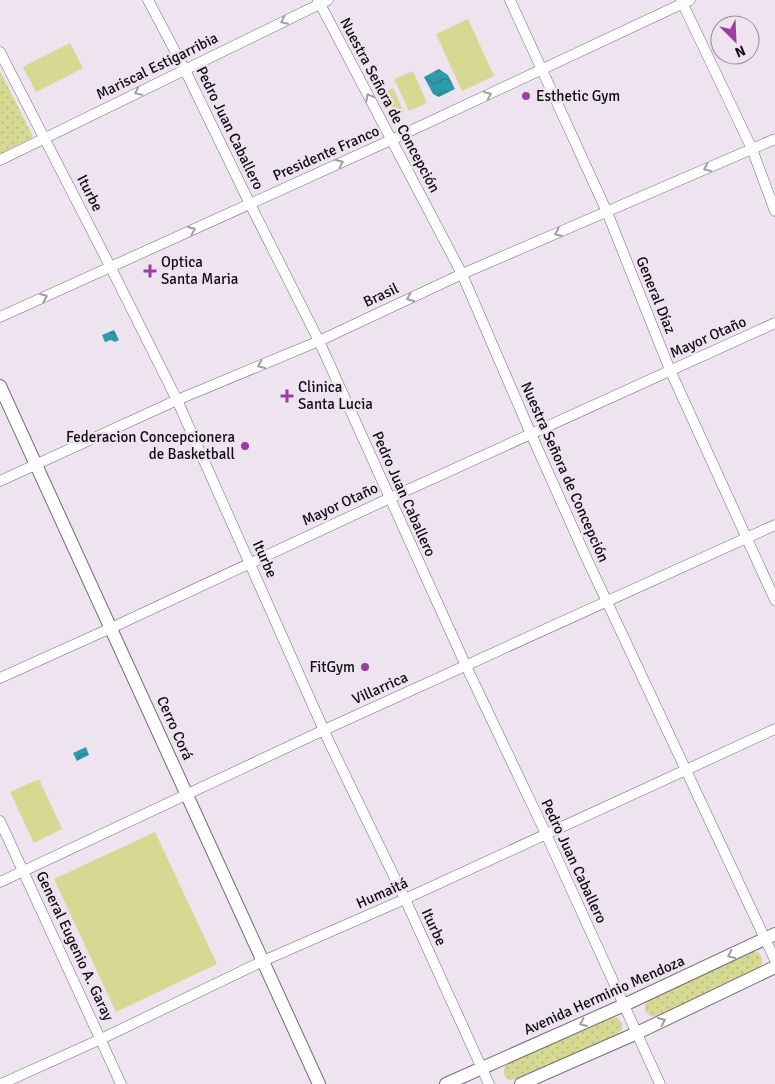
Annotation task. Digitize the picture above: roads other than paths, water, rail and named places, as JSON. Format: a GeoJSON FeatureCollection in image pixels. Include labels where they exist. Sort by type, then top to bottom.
{"type":"FeatureCollection","features":[{"type":"Feature","properties":{"kind":"street","name":"Pedro Juan Caballero"},"geometry":{"type":"LineString","coordinates":[[148,0],[185,70],[319,340],[466,666],[546,834],[660,1084]]}},
{"type":"Feature","properties":{"kind":"street","name":"General Díaz"},"geometry":{"type":"LineString","coordinates":[[510,0],[607,212],[670,370],[775,600]]}},
{"type":"Feature","properties":{"kind":"street","name":"Mariscal Estigarribia"},"geometry":{"type":"LineString","coordinates":[[0,160],[322,1]]}},
{"type":"Feature","properties":{"kind":"street","name":"Nuestra Señora de Concepción"},"geometry":{"type":"LineString","coordinates":[[322,1],[391,140],[462,274],[606,602],[685,770],[770,937],[775,960]]}},
{"type":"Feature","properties":{"kind":"street","name":"Presidente Franco"},"geometry":{"type":"LineString","coordinates":[[0,318],[391,140],[684,1]]}},
{"type":"Feature","properties":{"kind":"street"},"geometry":{"type":"LineString","coordinates":[[684,1],[752,149],[775,211]]}},
{"type":"Feature","properties":{"kind":"street","name":"Iturbe"},"geometry":{"type":"LineString","coordinates":[[0,52],[177,400],[324,730],[405,899],[489,1084]]}},
{"type":"Feature","properties":{"kind":"street","name":"Brasil"},"geometry":{"type":"LineString","coordinates":[[0,481],[177,400],[319,340],[462,274],[775,139]]}},
{"type":"Feature","properties":{"kind":"street","name":"Mayor Otaño"},"geometry":{"type":"LineString","coordinates":[[0,678],[775,323]]}},
{"type":"Feature","properties":{"kind":"street","name":"Cerro Corá"},"geometry":{"type":"LineString","coordinates":[[0,386],[319,1084]]}},
{"type":"Feature","properties":{"kind":"street","name":"Villarrica"},"geometry":{"type":"LineString","coordinates":[[0,882],[324,730],[775,525]]}},
{"type":"Feature","properties":{"kind":"street","name":"Humaitá"},"geometry":{"type":"LineString","coordinates":[[1,1084],[101,1039],[263,961],[405,899],[775,729]]}},
{"type":"Feature","properties":{"kind":"street","name":"General Eugenio A. Garay"},"geometry":{"type":"LineString","coordinates":[[0,821],[121,1084]]}},
{"type":"Feature","properties":{"kind":"street","name":"Avenida Herminio Mendoza"},"geometry":{"type":"LineString","coordinates":[[446,1084],[624,1005],[770,937]]}},
{"type":"Feature","properties":{"kind":"street"},"geometry":{"type":"LineString","coordinates":[[521,1084],[637,1033],[775,967]]}},
{"type":"Feature","properties":{"kind":"water"},"geometry":{"type":"Polygon","coordinates":[[[439,69],[448,75],[455,89],[439,97],[433,94],[424,77],[439,69]]]}},
{"type":"Feature","properties":{"kind":"water"},"geometry":{"type":"Polygon","coordinates":[[[114,330],[119,340],[105,342],[102,335],[114,330]]]}},
{"type":"Feature","properties":{"kind":"water"},"geometry":{"type":"Polygon","coordinates":[[[86,747],[89,755],[77,761],[73,753],[86,747]]]}},
{"type":"Feature","properties":{"kind":"place","name":"Esthetic Gym"},"geometry":{"type":"Point","coordinates":[526,96]}},
{"type":"Feature","properties":{"kind":"place","name":"Optica Santa Maria"},"geometry":{"type":"Point","coordinates":[150,271]}},
{"type":"Feature","properties":{"kind":"place","name":"Clinica Santa Lucia"},"geometry":{"type":"Point","coordinates":[287,396]}},
{"type":"Feature","properties":{"kind":"place","name":"Federacion Concepcionera de Basketball"},"geometry":{"type":"Point","coordinates":[245,446]}},
{"type":"Feature","properties":{"kind":"place","name":"FitGym"},"geometry":{"type":"Point","coordinates":[365,667]}}]}
